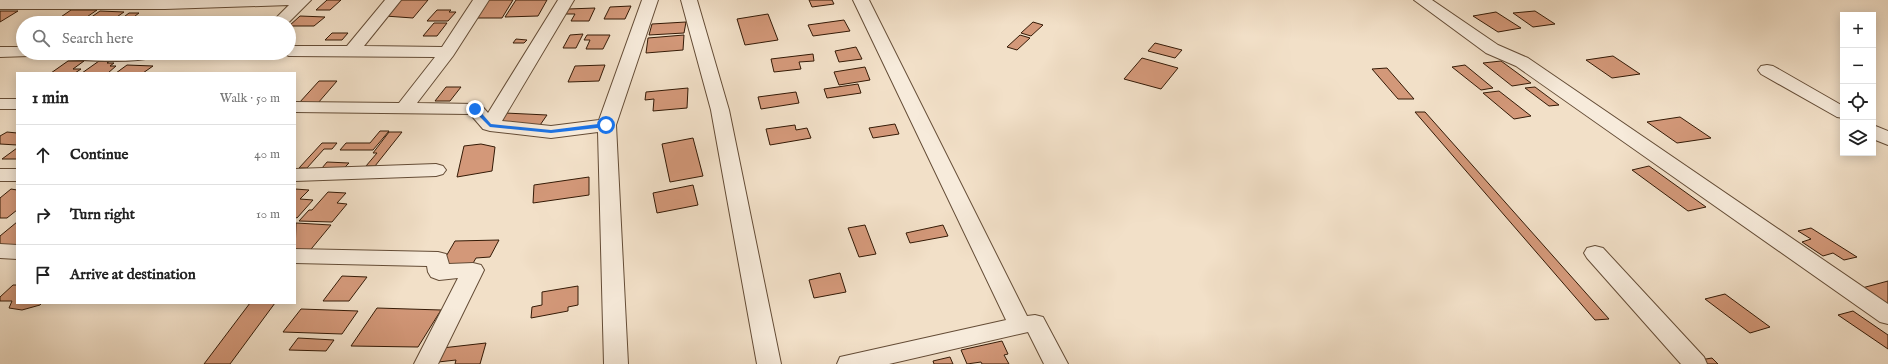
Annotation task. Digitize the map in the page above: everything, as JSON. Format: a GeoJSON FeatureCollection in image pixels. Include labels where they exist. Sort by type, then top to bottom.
{"type":"FeatureCollection","features":[{"type":"Feature","properties":{"kind":"street"},"geometry":{"type":"LineString","coordinates":[[0,4],[165,4],[303,0]]}},
{"type":"Feature","properties":{"kind":"street"},"geometry":{"type":"LineString","coordinates":[[286,16],[303,0]]}},
{"type":"Feature","properties":{"kind":"street"},"geometry":{"type":"LineString","coordinates":[[352,52],[393,0]]}},
{"type":"Feature","properties":{"kind":"street"},"geometry":{"type":"LineString","coordinates":[[403,108],[446,52],[481,0]]}},
{"type":"Feature","properties":{"kind":"street"},"geometry":{"type":"LineString","coordinates":[[490,125],[566,0]]}},
{"type":"Feature","properties":{"kind":"street"},"geometry":{"type":"LineString","coordinates":[[616,364],[606,125],[650,0]]}},
{"type":"Feature","properties":{"kind":"street"},"geometry":{"type":"LineString","coordinates":[[689,0],[720,110],[769,364]]}},
{"type":"Feature","properties":{"kind":"street"},"geometry":{"type":"LineString","coordinates":[[861,0],[1028,324],[1056,364]]}},
{"type":"Feature","properties":{"kind":"street"},"geometry":{"type":"LineString","coordinates":[[1422,0],[1492,49],[1522,62],[1888,316]]}},
{"type":"Feature","properties":{"kind":"street"},"geometry":{"type":"LineString","coordinates":[[296,51],[446,52]]}},
{"type":"Feature","properties":{"kind":"street"},"geometry":{"type":"LineString","coordinates":[[0,52],[16,52]]}},
{"type":"Feature","properties":{"kind":"street"},"geometry":{"type":"LineString","coordinates":[[1767,70],[1840,111]]}},
{"type":"Feature","properties":{"kind":"street"},"geometry":{"type":"LineString","coordinates":[[0,104],[16,104]]}},
{"type":"Feature","properties":{"kind":"street"},"geometry":{"type":"LineString","coordinates":[[296,107],[475,109],[490,125],[551,132],[606,125]]}},
{"type":"Feature","properties":{"kind":"street"},"geometry":{"type":"LineString","coordinates":[[1876,133],[1888,139]]}},
{"type":"Feature","properties":{"kind":"street"},"geometry":{"type":"LineString","coordinates":[[296,175],[436,170]]}},
{"type":"Feature","properties":{"kind":"street"},"geometry":{"type":"LineString","coordinates":[[0,175],[16,175]]}},
{"type":"Feature","properties":{"kind":"street"},"geometry":{"type":"LineString","coordinates":[[0,251],[16,252]]}},
{"type":"Feature","properties":{"kind":"street"},"geometry":{"type":"LineString","coordinates":[[1595,253],[1695,364]]}},
{"type":"Feature","properties":{"kind":"street"},"geometry":{"type":"LineString","coordinates":[[296,256],[438,259],[440,272],[473,270],[426,364]]}},
{"type":"Feature","properties":{"kind":"street"},"geometry":{"type":"LineString","coordinates":[[848,364],[1028,324]]}},
{"type":"Feature","properties":{"kind":"building"},"geometry":{"type":"Polygon","coordinates":[[[327,0],[341,0],[330,10],[316,10],[327,0]]]}},
{"type":"Feature","properties":{"kind":"building"},"geometry":{"type":"Polygon","coordinates":[[[400,0],[428,0],[413,18],[385,16],[400,0]]]}},
{"type":"Feature","properties":{"kind":"building"},"geometry":{"type":"Polygon","coordinates":[[[485,0],[513,0],[502,18],[473,18],[485,0]]]}},
{"type":"Feature","properties":{"kind":"building"},"geometry":{"type":"Polygon","coordinates":[[[516,0],[547,0],[538,16],[505,17],[516,0]]]}},
{"type":"Feature","properties":{"kind":"building"},"geometry":{"type":"Polygon","coordinates":[[[809,0],[832,0],[834,4],[812,7],[809,0]]]}},
{"type":"Feature","properties":{"kind":"building"},"geometry":{"type":"Polygon","coordinates":[[[631,6],[625,19],[604,19],[610,7],[631,6]]]}},
{"type":"Feature","properties":{"kind":"building"},"geometry":{"type":"Polygon","coordinates":[[[595,8],[589,21],[571,21],[575,14],[566,14],[568,9],[595,8]]]}},
{"type":"Feature","properties":{"kind":"building"},"geometry":{"type":"Polygon","coordinates":[[[71,10],[97,10],[88,16],[62,16],[71,10]]]}},
{"type":"Feature","properties":{"kind":"building"},"geometry":{"type":"Polygon","coordinates":[[[437,10],[451,10],[449,12],[456,12],[448,21],[427,21],[437,10]]]}},
{"type":"Feature","properties":{"kind":"building"},"geometry":{"type":"Polygon","coordinates":[[[0,11],[18,11],[0,22],[0,11]]]}},
{"type":"Feature","properties":{"kind":"building"},"geometry":{"type":"Polygon","coordinates":[[[100,11],[124,12],[118,16],[93,16],[100,11]]]}},
{"type":"Feature","properties":{"kind":"building"},"geometry":{"type":"Polygon","coordinates":[[[1535,11],[1555,24],[1533,27],[1513,13],[1535,11]]]}},
{"type":"Feature","properties":{"kind":"building"},"geometry":{"type":"Polygon","coordinates":[[[1496,12],[1521,28],[1498,32],[1473,16],[1496,12]]]}},
{"type":"Feature","properties":{"kind":"building"},"geometry":{"type":"Polygon","coordinates":[[[129,13],[139,13],[135,16],[125,16],[129,13]]]}},
{"type":"Feature","properties":{"kind":"building"},"geometry":{"type":"Polygon","coordinates":[[[768,14],[778,40],[745,45],[737,19],[768,14]]]}},
{"type":"Feature","properties":{"kind":"building"},"geometry":{"type":"Polygon","coordinates":[[[300,16],[325,17],[314,26],[296,26],[296,20],[300,16]]]}},
{"type":"Feature","properties":{"kind":"building"},"geometry":{"type":"Polygon","coordinates":[[[844,20],[850,31],[813,36],[808,25],[844,20]]]}},
{"type":"Feature","properties":{"kind":"building"},"geometry":{"type":"Polygon","coordinates":[[[686,22],[684,33],[649,35],[652,24],[686,22]]]}},
{"type":"Feature","properties":{"kind":"building"},"geometry":{"type":"Polygon","coordinates":[[[1033,22],[1043,25],[1031,36],[1021,33],[1033,22]]]}},
{"type":"Feature","properties":{"kind":"building"},"geometry":{"type":"Polygon","coordinates":[[[434,23],[447,23],[437,36],[423,36],[434,23]]]}},
{"type":"Feature","properties":{"kind":"building"},"geometry":{"type":"Polygon","coordinates":[[[332,33],[348,33],[342,40],[325,40],[332,33]]]}},
{"type":"Feature","properties":{"kind":"building"},"geometry":{"type":"Polygon","coordinates":[[[583,34],[576,48],[563,48],[570,35],[583,34]]]}},
{"type":"Feature","properties":{"kind":"building"},"geometry":{"type":"Polygon","coordinates":[[[587,35],[610,35],[603,49],[586,49],[590,40],[584,40],[587,35]]]}},
{"type":"Feature","properties":{"kind":"building"},"geometry":{"type":"Polygon","coordinates":[[[684,35],[683,50],[646,53],[648,38],[684,35]]]}},
{"type":"Feature","properties":{"kind":"building"},"geometry":{"type":"Polygon","coordinates":[[[1020,35],[1030,38],[1017,50],[1007,47],[1020,35]]]}},
{"type":"Feature","properties":{"kind":"building"},"geometry":{"type":"Polygon","coordinates":[[[516,39],[527,40],[524,43],[513,43],[516,39]]]}},
{"type":"Feature","properties":{"kind":"building"},"geometry":{"type":"Polygon","coordinates":[[[1155,43],[1182,50],[1175,58],[1148,51],[1155,43]]]}},
{"type":"Feature","properties":{"kind":"building"},"geometry":{"type":"Polygon","coordinates":[[[856,47],[862,59],[839,62],[835,51],[856,47]]]}},
{"type":"Feature","properties":{"kind":"building"},"geometry":{"type":"Polygon","coordinates":[[[813,54],[814,61],[799,62],[801,69],[774,72],[771,59],[813,54]]]}},
{"type":"Feature","properties":{"kind":"building"},"geometry":{"type":"Polygon","coordinates":[[[1613,56],[1640,74],[1612,78],[1586,60],[1613,56]]]}},
{"type":"Feature","properties":{"kind":"building"},"geometry":{"type":"Polygon","coordinates":[[[1142,58],[1178,68],[1161,89],[1124,79],[1142,58]]]}},
{"type":"Feature","properties":{"kind":"building"},"geometry":{"type":"Polygon","coordinates":[[[68,61],[84,61],[73,69],[81,69],[76,72],[52,72],[68,61]]]}},
{"type":"Feature","properties":{"kind":"building"},"geometry":{"type":"Polygon","coordinates":[[[99,61],[110,61],[107,63],[114,63],[110,66],[116,66],[109,72],[83,72],[99,61]]]}},
{"type":"Feature","properties":{"kind":"building"},"geometry":{"type":"Polygon","coordinates":[[[1501,61],[1531,83],[1512,86],[1483,63],[1501,61]]]}},
{"type":"Feature","properties":{"kind":"building"},"geometry":{"type":"Polygon","coordinates":[[[127,65],[153,66],[144,72],[117,72],[127,65]]]}},
{"type":"Feature","properties":{"kind":"building"},"geometry":{"type":"Polygon","coordinates":[[[605,65],[599,81],[568,82],[575,66],[605,65]]]}},
{"type":"Feature","properties":{"kind":"building"},"geometry":{"type":"Polygon","coordinates":[[[1465,65],[1493,88],[1481,90],[1452,67],[1465,65]]]}},
{"type":"Feature","properties":{"kind":"building"},"geometry":{"type":"Polygon","coordinates":[[[865,67],[870,80],[839,85],[834,72],[865,67]]]}},
{"type":"Feature","properties":{"kind":"building"},"geometry":{"type":"Polygon","coordinates":[[[1387,68],[1414,99],[1398,99],[1372,69],[1387,68]]]}},
{"type":"Feature","properties":{"kind":"building"},"geometry":{"type":"Polygon","coordinates":[[[319,81],[337,81],[318,103],[299,103],[319,81]]]}},
{"type":"Feature","properties":{"kind":"building"},"geometry":{"type":"Polygon","coordinates":[[[858,84],[861,93],[827,98],[824,89],[858,84]]]}},
{"type":"Feature","properties":{"kind":"building"},"geometry":{"type":"Polygon","coordinates":[[[446,87],[461,87],[450,101],[435,101],[446,87]]]}},
{"type":"Feature","properties":{"kind":"building"},"geometry":{"type":"Polygon","coordinates":[[[1535,87],[1559,105],[1549,106],[1525,88],[1535,87]]]}},
{"type":"Feature","properties":{"kind":"building"},"geometry":{"type":"Polygon","coordinates":[[[688,88],[687,108],[653,111],[654,99],[645,100],[646,92],[688,88]]]}},
{"type":"Feature","properties":{"kind":"building"},"geometry":{"type":"Polygon","coordinates":[[[1499,91],[1531,116],[1514,119],[1483,93],[1499,91]]]}},
{"type":"Feature","properties":{"kind":"building"},"geometry":{"type":"Polygon","coordinates":[[[796,92],[799,103],[761,109],[758,97],[796,92]]]}},
{"type":"Feature","properties":{"kind":"building"},"geometry":{"type":"Polygon","coordinates":[[[1415,112],[1425,112],[1609,319],[1595,320],[1415,112]]]}},
{"type":"Feature","properties":{"kind":"building"},"geometry":{"type":"Polygon","coordinates":[[[505,113],[547,115],[538,128],[495,126],[505,113]]]}},
{"type":"Feature","properties":{"kind":"building"},"geometry":{"type":"Polygon","coordinates":[[[1680,117],[1711,138],[1677,143],[1647,122],[1680,117]]]}},
{"type":"Feature","properties":{"kind":"building"},"geometry":{"type":"Polygon","coordinates":[[[895,124],[899,134],[873,138],[869,128],[895,124]]]}},
{"type":"Feature","properties":{"kind":"building"},"geometry":{"type":"Polygon","coordinates":[[[795,125],[796,130],[807,128],[811,138],[770,145],[766,129],[795,125]]]}},
{"type":"Feature","properties":{"kind":"building"},"geometry":{"type":"Polygon","coordinates":[[[380,131],[389,131],[373,150],[340,150],[346,143],[370,143],[380,131]]]}},
{"type":"Feature","properties":{"kind":"building"},"geometry":{"type":"Polygon","coordinates":[[[7,132],[16,133],[16,145],[0,144],[0,136],[7,132]]]}},
{"type":"Feature","properties":{"kind":"building"},"geometry":{"type":"Polygon","coordinates":[[[389,132],[402,132],[375,166],[366,166],[377,153],[373,153],[389,132]]]}},
{"type":"Feature","properties":{"kind":"building"},"geometry":{"type":"Polygon","coordinates":[[[693,138],[703,176],[670,182],[662,144],[693,138]]]}},
{"type":"Feature","properties":{"kind":"building"},"geometry":{"type":"Polygon","coordinates":[[[322,143],[337,143],[332,149],[324,149],[307,168],[299,168],[322,143]]]}},
{"type":"Feature","properties":{"kind":"building"},"geometry":{"type":"Polygon","coordinates":[[[481,144],[495,147],[492,171],[457,177],[464,146],[481,144]]]}},
{"type":"Feature","properties":{"kind":"building"},"geometry":{"type":"Polygon","coordinates":[[[16,149],[16,159],[2,159],[16,149]]]}},
{"type":"Feature","properties":{"kind":"building"},"geometry":{"type":"Polygon","coordinates":[[[327,162],[349,163],[343,169],[322,168],[327,162]]]}},
{"type":"Feature","properties":{"kind":"building"},"geometry":{"type":"Polygon","coordinates":[[[1649,166],[1706,207],[1688,211],[1632,170],[1649,166]]]}},
{"type":"Feature","properties":{"kind":"building"},"geometry":{"type":"Polygon","coordinates":[[[589,177],[589,195],[533,203],[534,185],[589,177]]]}},
{"type":"Feature","properties":{"kind":"building"},"geometry":{"type":"Polygon","coordinates":[[[693,185],[698,205],[657,213],[653,193],[693,185]]]}},
{"type":"Feature","properties":{"kind":"building"},"geometry":{"type":"Polygon","coordinates":[[[11,189],[16,190],[16,211],[7,218],[0,218],[0,198],[11,189]]]}},
{"type":"Feature","properties":{"kind":"building"},"geometry":{"type":"Polygon","coordinates":[[[296,189],[309,190],[300,199],[313,200],[297,218],[296,189]]]}},
{"type":"Feature","properties":{"kind":"building"},"geometry":{"type":"Polygon","coordinates":[[[328,192],[346,193],[337,203],[347,204],[332,222],[299,221],[309,210],[312,210],[328,192]]]}},
{"type":"Feature","properties":{"kind":"building"},"geometry":{"type":"Polygon","coordinates":[[[16,223],[16,245],[12,249],[0,249],[0,236],[16,223]]]}},
{"type":"Feature","properties":{"kind":"building"},"geometry":{"type":"Polygon","coordinates":[[[296,223],[331,225],[307,254],[296,254],[296,223]]]}},
{"type":"Feature","properties":{"kind":"building"},"geometry":{"type":"Polygon","coordinates":[[[865,225],[876,254],[859,257],[848,228],[865,225]]]}},
{"type":"Feature","properties":{"kind":"building"},"geometry":{"type":"Polygon","coordinates":[[[943,225],[948,236],[910,243],[906,233],[943,225]]]}},
{"type":"Feature","properties":{"kind":"building"},"geometry":{"type":"Polygon","coordinates":[[[1811,228],[1857,257],[1844,260],[1833,253],[1823,256],[1802,242],[1811,239],[1798,231],[1811,228]]]}},
{"type":"Feature","properties":{"kind":"building"},"geometry":{"type":"Polygon","coordinates":[[[499,240],[490,257],[476,258],[472,265],[441,265],[455,241],[499,240]]]}},
{"type":"Feature","properties":{"kind":"building"},"geometry":{"type":"Polygon","coordinates":[[[840,273],[846,292],[814,298],[809,280],[840,273]]]}},
{"type":"Feature","properties":{"kind":"building"},"geometry":{"type":"Polygon","coordinates":[[[342,276],[367,277],[349,301],[323,301],[342,276]]]}},
{"type":"Feature","properties":{"kind":"building"},"geometry":{"type":"Polygon","coordinates":[[[1888,281],[1888,305],[1862,288],[1888,281]]]}},
{"type":"Feature","properties":{"kind":"building"},"geometry":{"type":"Polygon","coordinates":[[[13,285],[16,285],[16,304],[41,304],[22,310],[9,308],[12,301],[0,301],[0,297],[13,285]]]}},
{"type":"Feature","properties":{"kind":"building"},"geometry":{"type":"Polygon","coordinates":[[[578,286],[578,305],[568,307],[568,311],[531,318],[532,307],[542,305],[542,292],[578,286]]]}},
{"type":"Feature","properties":{"kind":"building"},"geometry":{"type":"Polygon","coordinates":[[[1725,294],[1770,327],[1750,333],[1705,299],[1725,294]]]}},
{"type":"Feature","properties":{"kind":"building"},"geometry":{"type":"Polygon","coordinates":[[[249,304],[274,304],[230,364],[204,364],[249,304]]]}},
{"type":"Feature","properties":{"kind":"building"},"geometry":{"type":"Polygon","coordinates":[[[377,308],[441,310],[418,347],[351,346],[377,308]]]}},
{"type":"Feature","properties":{"kind":"building"},"geometry":{"type":"Polygon","coordinates":[[[301,309],[358,311],[342,334],[283,332],[301,309]]]}},
{"type":"Feature","properties":{"kind":"building"},"geometry":{"type":"Polygon","coordinates":[[[1853,311],[1888,335],[1888,349],[1838,315],[1853,311]]]}},
{"type":"Feature","properties":{"kind":"building"},"geometry":{"type":"Polygon","coordinates":[[[298,338],[334,340],[326,351],[289,350],[298,338]]]}},
{"type":"Feature","properties":{"kind":"building"},"geometry":{"type":"Polygon","coordinates":[[[1002,341],[1008,354],[1004,355],[1009,364],[982,364],[981,362],[967,364],[961,350],[1002,341]]]}},
{"type":"Feature","properties":{"kind":"building"},"geometry":{"type":"Polygon","coordinates":[[[486,343],[480,364],[455,364],[456,360],[438,362],[442,348],[486,343]]]}},
{"type":"Feature","properties":{"kind":"building"},"geometry":{"type":"Polygon","coordinates":[[[950,357],[953,364],[934,364],[933,361],[950,357]]]}},
{"type":"Feature","properties":{"kind":"building"},"geometry":{"type":"Polygon","coordinates":[[[1712,358],[1718,364],[1697,364],[1694,361],[1712,358]]]}},
{"type":"Feature","properties":{"kind":"route"},"geometry":{"type":"LineString","coordinates":[[475,109],[490,125],[551,132],[606,125]]}}]}
